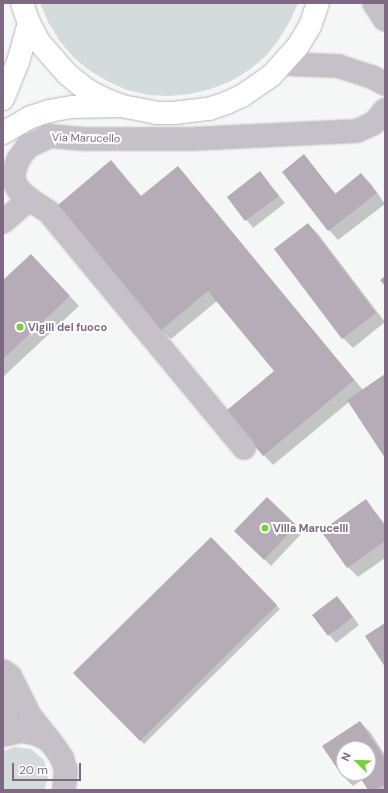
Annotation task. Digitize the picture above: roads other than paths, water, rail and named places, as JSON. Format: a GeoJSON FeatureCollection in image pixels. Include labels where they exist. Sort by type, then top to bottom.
{"type":"FeatureCollection","features":[{"type":"Feature","properties":{"kind":"main road"},"geometry":{"type":"LineString","coordinates":[[22,3],[29,23],[43,48],[67,74],[90,91],[122,106]]}},
{"type":"Feature","properties":{"kind":"main road"},"geometry":{"type":"LineString","coordinates":[[3,133],[31,117],[49,111],[72,107],[122,106],[157,113],[192,112],[209,108],[242,96],[257,87],[284,64],[298,46],[310,26],[318,3]]}},
{"type":"Feature","properties":{"kind":"main road"},"geometry":{"type":"LineString","coordinates":[[3,99],[18,62],[29,23]]}},
{"type":"Feature","properties":{"kind":"street"},"geometry":{"type":"LineString","coordinates":[[374,3],[385,20]]}},
{"type":"Feature","properties":{"kind":"street"},"geometry":{"type":"LineString","coordinates":[[284,64],[338,66],[372,77],[385,84]]}},
{"type":"Feature","properties":{"kind":"street","name":"Via Marucello"},"geometry":{"type":"LineString","coordinates":[[244,448],[49,212],[29,199],[18,188],[14,180],[14,172],[18,160],[27,147],[50,136],[87,139],[191,139],[357,130],[374,123],[385,110]]}},
{"type":"Feature","properties":{"kind":"street"},"geometry":{"type":"LineString","coordinates":[[3,222],[29,199]]}},
{"type":"Feature","properties":{"kind":"street"},"geometry":{"type":"LineString","coordinates":[[3,671],[10,676],[30,716],[62,758],[66,770],[64,790]]}},
{"type":"Feature","properties":{"kind":"street"},"geometry":{"type":"LineString","coordinates":[[3,680],[8,695],[9,707],[3,733],[21,731],[34,733],[46,738],[53,745]]}},
{"type":"Feature","properties":{"kind":"place","name":"Vigili del fuoco"},"geometry":{"type":"Point","coordinates":[20,327]}},
{"type":"Feature","properties":{"kind":"place","name":"Villa Marucelli"},"geometry":{"type":"Point","coordinates":[265,528]}}]}
